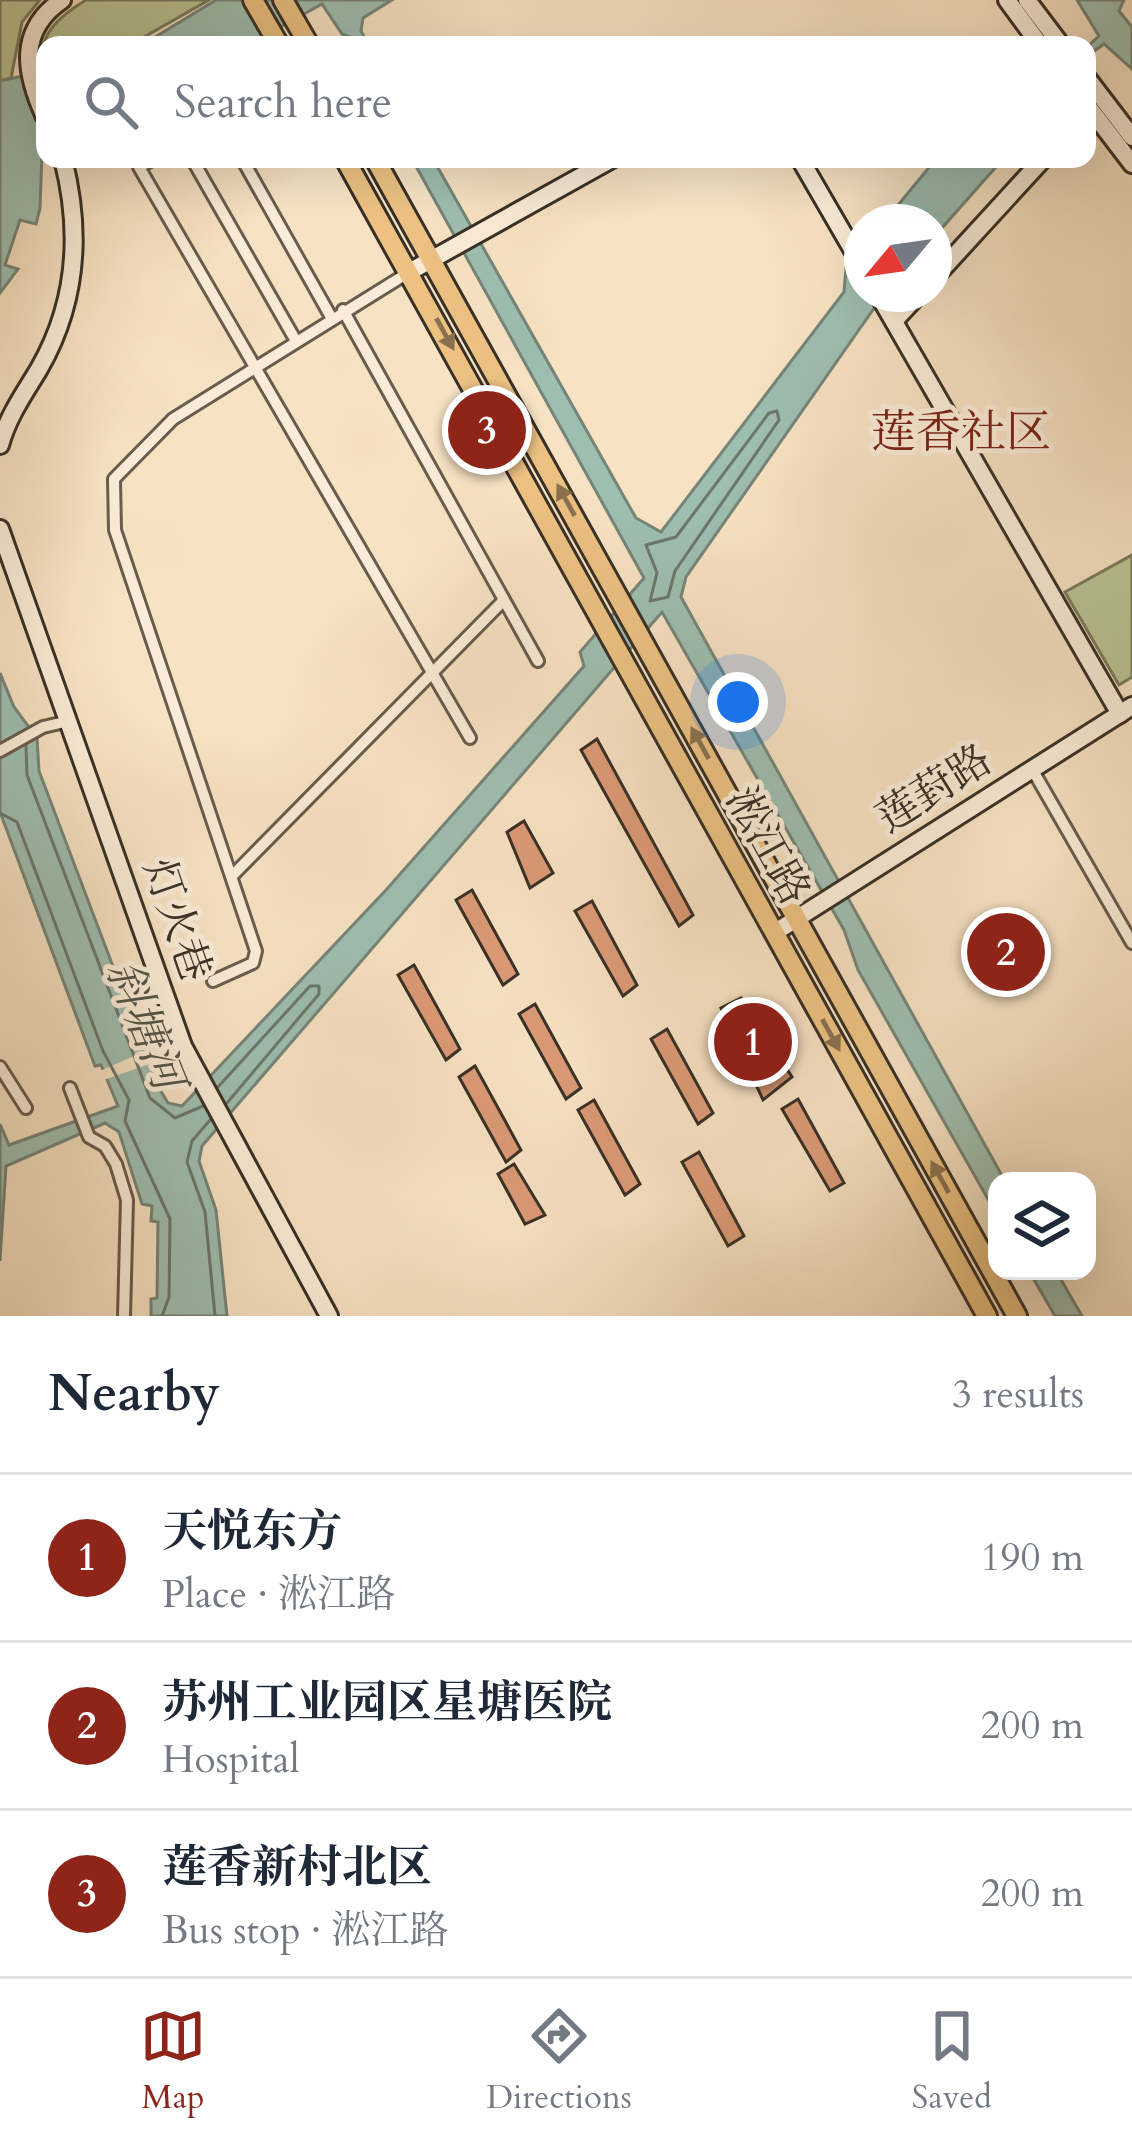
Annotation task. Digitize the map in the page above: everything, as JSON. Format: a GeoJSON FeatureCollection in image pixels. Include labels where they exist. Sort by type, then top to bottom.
{"type":"FeatureCollection","features":[{"type":"Feature","properties":{"kind":"main road"},"geometry":{"type":"LineString","coordinates":[[253,0],[274,36]]}},
{"type":"Feature","properties":{"kind":"main road"},"geometry":{"type":"LineString","coordinates":[[283,0],[304,36]]}},
{"type":"Feature","properties":{"kind":"main road","name":"淞江路"},"geometry":{"type":"LineString","coordinates":[[350,168],[987,1316]]}},
{"type":"Feature","properties":{"kind":"main road","name":"淞江路"},"geometry":{"type":"LineString","coordinates":[[380,168],[1016,1316]]}},
{"type":"Feature","properties":{"kind":"street"},"geometry":{"type":"LineString","coordinates":[[36,94],[27,70],[32,33],[62,0]]}},
{"type":"Feature","properties":{"kind":"street"},"geometry":{"type":"LineString","coordinates":[[1007,0],[1033,36]]}},
{"type":"Feature","properties":{"kind":"street"},"geometry":{"type":"LineString","coordinates":[[1027,0],[1054,36]]}},
{"type":"Feature","properties":{"kind":"street"},"geometry":{"type":"LineString","coordinates":[[1096,90],[1132,137]]}},
{"type":"Feature","properties":{"kind":"street"},"geometry":{"type":"LineString","coordinates":[[1096,118],[1132,164]]}},
{"type":"Feature","properties":{"kind":"street"},"geometry":{"type":"LineString","coordinates":[[0,445],[55,340],[67,305],[76,245],[64,168]]}},
{"type":"Feature","properties":{"kind":"street"},"geometry":{"type":"LineString","coordinates":[[141,168],[470,738]]}},
{"type":"Feature","properties":{"kind":"street"},"geometry":{"type":"LineString","coordinates":[[197,168],[296,341]]}},
{"type":"Feature","properties":{"kind":"street"},"geometry":{"type":"LineString","coordinates":[[247,168],[331,317]]}},
{"type":"Feature","properties":{"kind":"street"},"geometry":{"type":"LineString","coordinates":[[213,981],[256,958],[115,530],[114,479],[173,419],[331,317],[596,168]]}},
{"type":"Feature","properties":{"kind":"street"},"geometry":{"type":"LineString","coordinates":[[805,168],[844,234]]}},
{"type":"Feature","properties":{"kind":"street"},"geometry":{"type":"LineString","coordinates":[[952,258],[1035,168]]}},
{"type":"Feature","properties":{"kind":"street"},"geometry":{"type":"LineString","coordinates":[[344,310],[538,661]]}},
{"type":"Feature","properties":{"kind":"street"},"geometry":{"type":"LineString","coordinates":[[889,312],[1126,710]]}},
{"type":"Feature","properties":{"kind":"street"},"geometry":{"type":"LineString","coordinates":[[894,321],[902,312]]}},
{"type":"Feature","properties":{"kind":"street","name":"灯火巷"},"geometry":{"type":"LineString","coordinates":[[0,529],[199,1082],[329,1316]]}},
{"type":"Feature","properties":{"kind":"street"},"geometry":{"type":"LineString","coordinates":[[232,877],[503,601]]}},
{"type":"Feature","properties":{"kind":"street","name":"莲葑路"},"geometry":{"type":"LineString","coordinates":[[774,933],[1126,710]]}},
{"type":"Feature","properties":{"kind":"street"},"geometry":{"type":"LineString","coordinates":[[0,751],[43,727],[69,721]]}},
{"type":"Feature","properties":{"kind":"street"},"geometry":{"type":"LineString","coordinates":[[1032,770],[1132,944]]}},
{"type":"Feature","properties":{"kind":"street"},"geometry":{"type":"LineString","coordinates":[[0,1067],[26,1108]]}},
{"type":"Feature","properties":{"kind":"street"},"geometry":{"type":"LineString","coordinates":[[70,1088],[88,1137],[105,1146],[116,1164],[127,1200],[124,1316]]}},
{"type":"Feature","properties":{"kind":"green space"},"geometry":{"type":"Polygon","coordinates":[[[0,0],[40,0],[22,22],[11,78],[0,81],[0,0]]]}},
{"type":"Feature","properties":{"kind":"green space"},"geometry":{"type":"Polygon","coordinates":[[[86,0],[209,0],[146,36],[48,36],[86,0]]]}},
{"type":"Feature","properties":{"kind":"green space"},"geometry":{"type":"Polygon","coordinates":[[[1132,555],[1132,677],[1119,685],[1065,592],[1132,555]]]}},
{"type":"Feature","properties":{"kind":"water"},"geometry":{"type":"Polygon","coordinates":[[[216,0],[392,0],[363,18],[364,36],[342,34],[322,4],[264,36],[157,36],[216,0]]]}},
{"type":"Feature","properties":{"kind":"water"},"geometry":{"type":"Polygon","coordinates":[[[1077,0],[1124,0],[1119,11],[1132,27],[1132,69],[1104,44],[1096,50],[1099,36],[1077,0]]]}},
{"type":"Feature","properties":{"kind":"water"},"geometry":{"type":"Polygon","coordinates":[[[36,73],[36,168],[41,168],[36,224],[20,220],[5,265],[18,269],[0,293],[0,81],[36,73]]]}},
{"type":"Feature","properties":{"kind":"water"},"geometry":{"type":"Polygon","coordinates":[[[417,168],[438,168],[636,518],[661,532],[844,292],[844,312],[871,312],[686,577],[681,597],[1000,1172],[988,1172],[988,1199],[858,970],[844,930],[662,612],[202,1146],[199,1161],[216,1210],[227,1316],[151,1316],[151,1299],[157,1298],[158,1222],[151,1221],[152,1206],[142,1204],[119,1132],[105,1123],[6,1166],[0,1261],[0,1124],[9,1145],[118,1106],[101,1065],[95,1066],[0,812],[0,673],[14,707],[37,738],[39,771],[159,1088],[168,1103],[182,1106],[386,890],[584,666],[580,652],[644,578],[417,168]]]}},
{"type":"Feature","properties":{"kind":"water"},"geometry":{"type":"Polygon","coordinates":[[[929,168],[995,168],[952,217],[952,204],[899,204],[929,168]]]}},
{"type":"Feature","properties":{"kind":"water"},"geometry":{"type":"Polygon","coordinates":[[[1034,1280],[1061,1280],[1082,1316],[1055,1316],[1034,1280]]]}},
{"type":"Feature","properties":{"kind":"pier"},"geometry":{"type":"Polygon","coordinates":[[[150,1049],[155,1062],[101,1081],[95,1073],[150,1049]]]}},
{"type":"Feature","properties":{"kind":"building"},"geometry":{"type":"Polygon","coordinates":[[[597,739],[693,915],[679,926],[581,750],[597,739]]]}},
{"type":"Feature","properties":{"kind":"building"},"geometry":{"type":"Polygon","coordinates":[[[524,821],[553,873],[530,888],[507,832],[524,821]]]}},
{"type":"Feature","properties":{"kind":"building"},"geometry":{"type":"Polygon","coordinates":[[[472,890],[518,974],[503,985],[456,900],[472,890]]]}},
{"type":"Feature","properties":{"kind":"building"},"geometry":{"type":"Polygon","coordinates":[[[592,901],[637,985],[623,996],[575,911],[592,901]]]}},
{"type":"Feature","properties":{"kind":"building"},"geometry":{"type":"Polygon","coordinates":[[[414,965],[460,1049],[446,1060],[398,975],[414,965]]]}},
{"type":"Feature","properties":{"kind":"building"},"geometry":{"type":"Polygon","coordinates":[[[741,998],[792,1077],[763,1100],[721,1008],[741,998]]]}},
{"type":"Feature","properties":{"kind":"building"},"geometry":{"type":"Polygon","coordinates":[[[535,1004],[581,1088],[566,1099],[519,1014],[535,1004]]]}},
{"type":"Feature","properties":{"kind":"building"},"geometry":{"type":"Polygon","coordinates":[[[667,1029],[713,1113],[698,1124],[651,1039],[667,1029]]]}},
{"type":"Feature","properties":{"kind":"building"},"geometry":{"type":"Polygon","coordinates":[[[475,1066],[521,1150],[506,1162],[459,1077],[475,1066]]]}},
{"type":"Feature","properties":{"kind":"building"},"geometry":{"type":"Polygon","coordinates":[[[798,1099],[844,1183],[830,1191],[782,1109],[798,1099]]]}},
{"type":"Feature","properties":{"kind":"building"},"geometry":{"type":"Polygon","coordinates":[[[594,1100],[640,1184],[625,1195],[578,1110],[594,1100]]]}},
{"type":"Feature","properties":{"kind":"building"},"geometry":{"type":"Polygon","coordinates":[[[699,1152],[744,1236],[728,1246],[682,1162],[699,1152]]]}},
{"type":"Feature","properties":{"kind":"building"},"geometry":{"type":"Polygon","coordinates":[[[514,1164],[545,1215],[525,1224],[498,1174],[514,1164]]]}},
{"type":"Feature","properties":{"kind":"place","name":"莲香新村北区"},"geometry":{"type":"Point","coordinates":[487,430]}},
{"type":"Feature","properties":{"kind":"place","name":"苏州工业园区星塘医院"},"geometry":{"type":"Point","coordinates":[1006,952]}},
{"type":"Feature","properties":{"kind":"place","name":"天悦东方"},"geometry":{"type":"Point","coordinates":[753,1042]}},
{"type":"Feature","properties":{"kind":"district","name":"莲香社区"},"geometry":{"type":"Point","coordinates":[961,432]}},
{"type":"Feature","properties":{"kind":"water label","name":"斜塘河"},"geometry":{"type":"Point","coordinates":[145,1025]}}]}
